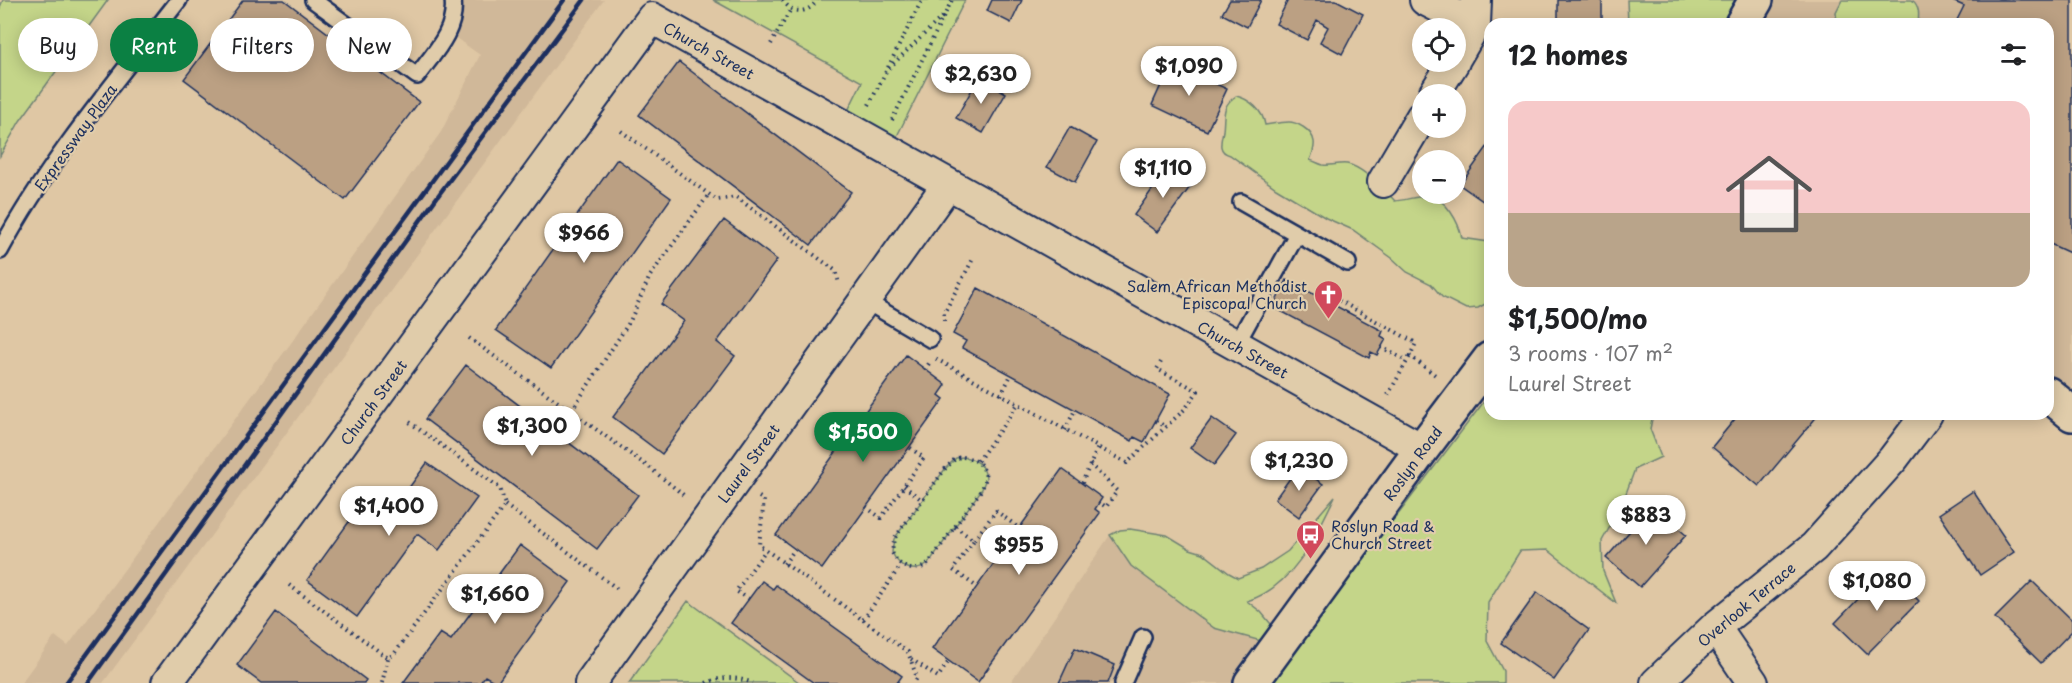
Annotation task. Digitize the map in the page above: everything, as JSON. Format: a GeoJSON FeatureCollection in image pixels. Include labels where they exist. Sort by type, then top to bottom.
{"type":"FeatureCollection","features":[{"type":"Feature","properties":{"kind":"main road"},"geometry":{"type":"LineString","coordinates":[[1746,18],[1756,0]]}},
{"type":"Feature","properties":{"kind":"main road","name":"Roslyn Road"},"geometry":{"type":"LineString","coordinates":[[1251,683],[1484,368]]}},
{"type":"Feature","properties":{"kind":"main road"},"geometry":{"type":"LineString","coordinates":[[2054,399],[2072,414]]}},
{"type":"Feature","properties":{"kind":"street"},"geometry":{"type":"LineString","coordinates":[[1425,0],[1475,13],[1466,33]]}},
{"type":"Feature","properties":{"kind":"street","name":"Church Street"},"geometry":{"type":"LineString","coordinates":[[168,683],[652,18],[1422,449]]}},
{"type":"Feature","properties":{"kind":"street"},"geometry":{"type":"LineString","coordinates":[[1383,182],[1412,133]]}},
{"type":"Feature","properties":{"kind":"street","name":"Laurel Street"},"geometry":{"type":"LineString","coordinates":[[590,683],[852,293],[948,183]]}},
{"type":"Feature","properties":{"kind":"street","name":"Overlook Terrace"},"geometry":{"type":"LineString","coordinates":[[1656,683],[1715,627],[1814,547],[1893,459],[1922,420]]}},
{"type":"Feature","properties":{"kind":"street"},"geometry":{"type":"LineString","coordinates":[[1715,627],[1753,683]]}},
{"type":"Feature","properties":{"kind":"lane","name":"Expressway Plaza"},"geometry":{"type":"LineString","coordinates":[[0,251],[16,221],[70,140],[179,0]]}},
{"type":"Feature","properties":{"kind":"lane"},"geometry":{"type":"LineString","coordinates":[[313,0],[417,76],[449,33],[454,10],[453,0]]}},
{"type":"Feature","properties":{"kind":"lane"},"geometry":{"type":"LineString","coordinates":[[1241,202],[1348,263]]}},
{"type":"Feature","properties":{"kind":"lane"},"geometry":{"type":"LineString","coordinates":[[1236,345],[1297,234]]}},
{"type":"Feature","properties":{"kind":"lane"},"geometry":{"type":"LineString","coordinates":[[852,293],[933,345]]}},
{"type":"Feature","properties":{"kind":"lane"},"geometry":{"type":"LineString","coordinates":[[1123,683],[1143,637]]}},
{"type":"Feature","properties":{"kind":"path"},"geometry":{"type":"LineString","coordinates":[[783,0],[791,9],[797,11],[809,9],[817,0]]}},
{"type":"Feature","properties":{"kind":"path"},"geometry":{"type":"LineString","coordinates":[[865,114],[922,0]]}},
{"type":"Feature","properties":{"kind":"path"},"geometry":{"type":"LineString","coordinates":[[889,126],[952,0]]}},
{"type":"Feature","properties":{"kind":"path"},"geometry":{"type":"LineString","coordinates":[[771,44],[791,9]]}},
{"type":"Feature","properties":{"kind":"path"},"geometry":{"type":"LineString","coordinates":[[886,71],[945,14]]}},
{"type":"Feature","properties":{"kind":"path"},"geometry":{"type":"LineString","coordinates":[[621,131],[717,200],[736,197],[836,271],[852,293]]}},
{"type":"Feature","properties":{"kind":"path"},"geometry":{"type":"LineString","coordinates":[[572,410],[630,321],[650,276],[709,194]]}},
{"type":"Feature","properties":{"kind":"path"},"geometry":{"type":"LineString","coordinates":[[945,325],[944,313],[973,259]]}},
{"type":"Feature","properties":{"kind":"path"},"geometry":{"type":"LineString","coordinates":[[1326,300],[1329,295],[1416,343],[1373,422]]}},
{"type":"Feature","properties":{"kind":"path"},"geometry":{"type":"LineString","coordinates":[[469,338],[572,410],[686,497]]}},
{"type":"Feature","properties":{"kind":"path"},"geometry":{"type":"LineString","coordinates":[[925,370],[933,358],[933,345]]}},
{"type":"Feature","properties":{"kind":"path"},"geometry":{"type":"LineString","coordinates":[[1381,346],[1408,358],[1441,379]]}},
{"type":"Feature","properties":{"kind":"path"},"geometry":{"type":"LineString","coordinates":[[933,358],[1127,463],[1185,409],[1198,391],[1157,369],[1161,362]]}},
{"type":"Feature","properties":{"kind":"path"},"geometry":{"type":"LineString","coordinates":[[1001,395],[1011,375]]}},
{"type":"Feature","properties":{"kind":"path"},"geometry":{"type":"LineString","coordinates":[[978,461],[1018,404]]}},
{"type":"Feature","properties":{"kind":"path"},"geometry":{"type":"LineString","coordinates":[[1065,430],[1075,410]]}},
{"type":"Feature","properties":{"kind":"path"},"geometry":{"type":"LineString","coordinates":[[408,421],[500,488],[505,505],[619,590]]}},
{"type":"Feature","properties":{"kind":"path"},"geometry":{"type":"LineString","coordinates":[[1156,421],[1166,427]]}},
{"type":"Feature","properties":{"kind":"path"},"geometry":{"type":"LineString","coordinates":[[866,507],[881,518],[924,458],[909,447]]}},
{"type":"Feature","properties":{"kind":"path"},"geometry":{"type":"LineString","coordinates":[[1082,483],[1098,447]]}},
{"type":"Feature","properties":{"kind":"path"},"geometry":{"type":"LineString","coordinates":[[956,458],[970,458],[978,461],[986,472],[985,483],[928,564],[923,568],[907,568],[901,565],[892,552],[894,539],[922,500],[956,458]]}},
{"type":"Feature","properties":{"kind":"path"},"geometry":{"type":"LineString","coordinates":[[1090,464],[1117,491],[1106,507],[1099,502]]}},
{"type":"Feature","properties":{"kind":"path"},"geometry":{"type":"LineString","coordinates":[[903,486],[922,500]]}},
{"type":"Feature","properties":{"kind":"path"},"geometry":{"type":"LineString","coordinates":[[759,497],[764,500],[759,545],[908,652],[917,678],[914,683]]}},
{"type":"Feature","properties":{"kind":"path"},"geometry":{"type":"LineString","coordinates":[[382,683],[388,658],[394,654],[505,505]]}},
{"type":"Feature","properties":{"kind":"path"},"geometry":{"type":"LineString","coordinates":[[976,587],[952,570],[996,511],[1019,528]]}},
{"type":"Feature","properties":{"kind":"path"},"geometry":{"type":"LineString","coordinates":[[955,526],[974,540]]}},
{"type":"Feature","properties":{"kind":"path"},"geometry":{"type":"LineString","coordinates":[[784,564],[795,549]]}},
{"type":"Feature","properties":{"kind":"path"},"geometry":{"type":"LineString","coordinates":[[748,599],[736,591],[766,550]]}},
{"type":"Feature","properties":{"kind":"path"},"geometry":{"type":"LineString","coordinates":[[863,620],[901,565]]}},
{"type":"Feature","properties":{"kind":"path"},"geometry":{"type":"LineString","coordinates":[[289,585],[388,658]]}},
{"type":"Feature","properties":{"kind":"path"},"geometry":{"type":"LineString","coordinates":[[910,658],[938,677],[949,661]]}},
{"type":"Feature","properties":{"kind":"path"},"geometry":{"type":"LineString","coordinates":[[706,683],[715,679],[728,678],[753,683]]}},
{"type":"Feature","properties":{"kind":"shaded area"},"geometry":{"type":"Polygon","coordinates":[[[453,0],[604,0],[103,683],[21,683],[55,636],[68,646],[291,343],[441,132],[480,55],[449,33],[453,0]]]}},
{"type":"Feature","properties":{"kind":"shaded area"},"geometry":{"type":"Polygon","coordinates":[[[1756,0],[2072,0],[2072,414],[2054,399],[2054,18],[1746,18],[1756,0]]]}},
{"type":"Feature","properties":{"kind":"shaded area"},"geometry":{"type":"Polygon","coordinates":[[[1110,535],[1281,645],[1253,683],[1010,683],[1110,535]]]}},
{"type":"Feature","properties":{"kind":"green space"},"geometry":{"type":"Polygon","coordinates":[[[3,0],[108,0],[95,18],[18,18],[18,72],[56,72],[20,121],[0,156],[0,7],[3,0]]]}},
{"type":"Feature","properties":{"kind":"green space"},"geometry":{"type":"Polygon","coordinates":[[[713,0],[965,0],[890,150],[842,123],[862,82],[713,0]]]}},
{"type":"Feature","properties":{"kind":"green space"},"geometry":{"type":"Polygon","coordinates":[[[1627,0],[1756,0],[1746,18],[1628,18],[1627,0]]]}},
{"type":"Feature","properties":{"kind":"green space"},"geometry":{"type":"Polygon","coordinates":[[[1842,0],[1912,0],[1919,14],[1919,18],[1836,18],[1836,12],[1842,0]]]}},
{"type":"Feature","properties":{"kind":"green space"},"geometry":{"type":"Polygon","coordinates":[[[1236,96],[1246,100],[1262,115],[1265,125],[1283,122],[1298,124],[1308,130],[1313,138],[1310,160],[1323,165],[1347,164],[1360,169],[1395,201],[1412,198],[1412,204],[1444,204],[1455,218],[1462,238],[1484,241],[1484,305],[1466,309],[1442,297],[1431,284],[1407,272],[1392,258],[1353,230],[1326,218],[1226,154],[1221,142],[1228,103],[1236,96]]]}},
{"type":"Feature","properties":{"kind":"green space"},"geometry":{"type":"Polygon","coordinates":[[[1484,402],[1484,420],[1652,420],[1650,429],[1661,457],[1635,469],[1621,507],[1602,541],[1603,571],[1616,603],[1548,550],[1520,551],[1488,602],[1487,641],[1503,671],[1503,683],[1263,683],[1265,642],[1214,628],[1131,566],[1110,535],[1120,530],[1130,529],[1167,535],[1190,549],[1203,553],[1238,578],[1261,569],[1288,551],[1335,496],[1311,543],[1290,573],[1277,585],[1247,601],[1261,612],[1275,629],[1321,607],[1400,512],[1484,402]]]}},
{"type":"Feature","properties":{"kind":"green space"},"geometry":{"type":"Polygon","coordinates":[[[956,458],[972,459],[983,469],[986,478],[982,489],[928,564],[917,569],[907,568],[898,562],[892,552],[894,539],[945,469],[956,458]]]}},
{"type":"Feature","properties":{"kind":"green space"},"geometry":{"type":"Polygon","coordinates":[[[688,601],[800,683],[629,683],[688,601]]]}},
{"type":"Feature","properties":{"kind":"building"},"geometry":{"type":"Polygon","coordinates":[[[243,0],[284,0],[308,18],[230,18],[243,0]]]}},
{"type":"Feature","properties":{"kind":"building"},"geometry":{"type":"Polygon","coordinates":[[[992,0],[1022,0],[1011,23],[987,11],[992,0]]]}},
{"type":"Feature","properties":{"kind":"building"},"geometry":{"type":"Polygon","coordinates":[[[1230,0],[1261,0],[1247,27],[1222,14],[1230,0]]]}},
{"type":"Feature","properties":{"kind":"building"},"geometry":{"type":"Polygon","coordinates":[[[1288,0],[1336,0],[1363,14],[1342,54],[1320,42],[1328,27],[1317,20],[1307,40],[1276,24],[1288,0]]]}},
{"type":"Feature","properties":{"kind":"building"},"geometry":{"type":"Polygon","coordinates":[[[1558,0],[1602,0],[1602,18],[1558,18],[1558,0]]]}},
{"type":"Feature","properties":{"kind":"building"},"geometry":{"type":"Polygon","coordinates":[[[1950,0],[2072,0],[2072,254],[2054,246],[2054,18],[1958,18],[1964,6],[1950,0]]]}},
{"type":"Feature","properties":{"kind":"building"},"geometry":{"type":"Polygon","coordinates":[[[314,23],[326,32],[326,72],[379,72],[419,102],[345,200],[184,79],[189,72],[198,72],[198,60],[210,44],[210,72],[314,72],[314,23]]]}},
{"type":"Feature","properties":{"kind":"building"},"geometry":{"type":"Polygon","coordinates":[[[679,62],[851,192],[811,245],[639,115],[679,62]]]}},
{"type":"Feature","properties":{"kind":"building"},"geometry":{"type":"Polygon","coordinates":[[[1171,63],[1227,89],[1207,131],[1152,105],[1171,63]]]}},
{"type":"Feature","properties":{"kind":"building"},"geometry":{"type":"Polygon","coordinates":[[[979,77],[1006,93],[983,133],[956,118],[979,77]]]}},
{"type":"Feature","properties":{"kind":"building"},"geometry":{"type":"Polygon","coordinates":[[[1070,127],[1097,142],[1075,182],[1047,167],[1070,127]]]}},
{"type":"Feature","properties":{"kind":"building"},"geometry":{"type":"Polygon","coordinates":[[[1484,151],[1484,202],[1466,189],[1466,177],[1484,151]]]}},
{"type":"Feature","properties":{"kind":"building"},"geometry":{"type":"Polygon","coordinates":[[[617,159],[671,198],[551,368],[496,330],[617,159]]]}},
{"type":"Feature","properties":{"kind":"building"},"geometry":{"type":"Polygon","coordinates":[[[1169,166],[1193,183],[1157,232],[1134,215],[1169,166]]]}},
{"type":"Feature","properties":{"kind":"building"},"geometry":{"type":"Polygon","coordinates":[[[724,220],[777,260],[717,342],[735,356],[662,454],[613,417],[684,321],[661,304],[724,220]]]}},
{"type":"Feature","properties":{"kind":"building","name":"Salem African Methodist Episcopal Church"},"geometry":{"type":"Polygon","coordinates":[[[1287,280],[1383,331],[1381,336],[1386,339],[1377,355],[1371,352],[1369,358],[1273,307],[1287,280]]]}},
{"type":"Feature","properties":{"kind":"building"},"geometry":{"type":"Polygon","coordinates":[[[978,288],[1170,394],[1144,442],[1134,437],[1132,441],[962,348],[966,341],[953,334],[978,288]]]}},
{"type":"Feature","properties":{"kind":"building"},"geometry":{"type":"Polygon","coordinates":[[[906,355],[946,385],[939,395],[944,399],[822,569],[776,535],[906,355]]]}},
{"type":"Feature","properties":{"kind":"building"},"geometry":{"type":"Polygon","coordinates":[[[466,365],[638,495],[597,549],[425,419],[466,365]]]}},
{"type":"Feature","properties":{"kind":"building"},"geometry":{"type":"Polygon","coordinates":[[[1212,418],[1236,435],[1214,465],[1190,448],[1212,418]]]}},
{"type":"Feature","properties":{"kind":"building"},"geometry":{"type":"Polygon","coordinates":[[[1734,420],[1814,420],[1759,486],[1712,447],[1734,420]]]}},
{"type":"Feature","properties":{"kind":"building"},"geometry":{"type":"Polygon","coordinates":[[[427,463],[477,498],[439,550],[417,534],[357,617],[307,580],[369,494],[392,511],[427,463]]]}},
{"type":"Feature","properties":{"kind":"building"},"geometry":{"type":"Polygon","coordinates":[[[1298,467],[1323,484],[1299,517],[1275,499],[1298,467]]]}},
{"type":"Feature","properties":{"kind":"building"},"geometry":{"type":"Polygon","coordinates":[[[1062,469],[1102,498],[1095,509],[1100,513],[978,682],[932,649],[1062,469]]]}},
{"type":"Feature","properties":{"kind":"building"},"geometry":{"type":"Polygon","coordinates":[[[1973,491],[2014,552],[1980,575],[1939,514],[1973,491]]]}},
{"type":"Feature","properties":{"kind":"building"},"geometry":{"type":"Polygon","coordinates":[[[1652,506],[1686,535],[1640,587],[1606,558],[1652,506]]]}},
{"type":"Feature","properties":{"kind":"building"},"geometry":{"type":"Polygon","coordinates":[[[520,545],[570,582],[497,683],[485,676],[480,683],[403,683],[440,633],[451,640],[520,545]]]}},
{"type":"Feature","properties":{"kind":"building"},"geometry":{"type":"Polygon","coordinates":[[[1887,569],[1919,601],[1867,654],[1835,623],[1887,569]]]}},
{"type":"Feature","properties":{"kind":"building"},"geometry":{"type":"Polygon","coordinates":[[[762,581],[773,589],[776,585],[902,676],[897,683],[814,683],[731,623],[762,581]]]}},
{"type":"Feature","properties":{"kind":"building"},"geometry":{"type":"Polygon","coordinates":[[[2032,581],[2072,620],[2072,631],[2041,663],[1995,618],[2032,581]]]}},
{"type":"Feature","properties":{"kind":"building"},"geometry":{"type":"Polygon","coordinates":[[[1537,592],[1589,630],[1554,680],[1501,643],[1537,592]]]}},
{"type":"Feature","properties":{"kind":"building"},"geometry":{"type":"Polygon","coordinates":[[[276,612],[366,680],[364,683],[261,683],[237,665],[276,612]]]}},
{"type":"Feature","properties":{"kind":"building"},"geometry":{"type":"Polygon","coordinates":[[[1075,648],[1115,665],[1108,683],[1059,683],[1075,648]]]}},
{"type":"Feature","properties":{"kind":"railway"},"geometry":{"type":"LineString","coordinates":[[66,683],[564,0]]}},
{"type":"Feature","properties":{"kind":"railway"},"geometry":{"type":"LineString","coordinates":[[88,683],[440,193],[584,0]]}},
{"type":"Feature","properties":{"kind":"place","name":"Salem African Methodist Episcopal Church"},"geometry":{"type":"Point","coordinates":[1328,320]}},
{"type":"Feature","properties":{"kind":"place","name":"Roslyn Road & Church Street"},"geometry":{"type":"Point","coordinates":[1310,560]}}]}
